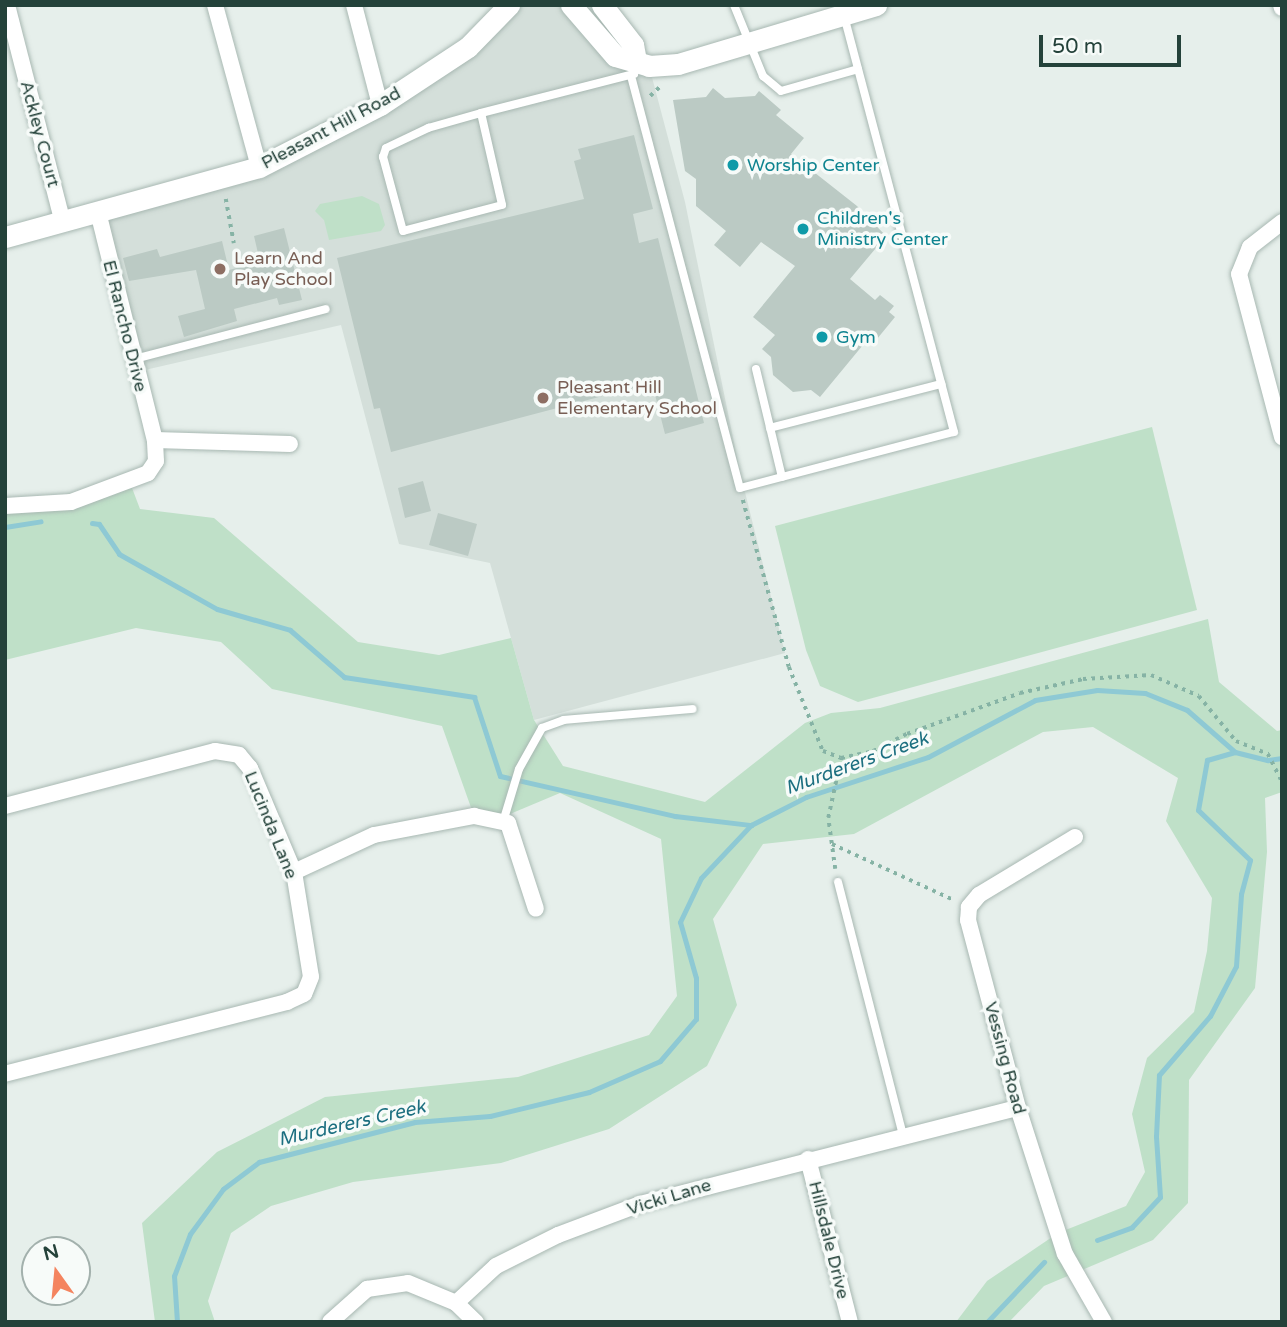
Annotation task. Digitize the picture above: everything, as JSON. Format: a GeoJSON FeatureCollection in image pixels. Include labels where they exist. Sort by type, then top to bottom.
{"type":"FeatureCollection","features":[{"type":"Feature","properties":{"kind":"street","name":"Ackley Court"},"geometry":{"type":"LineString","coordinates":[[7,5],[63,223]]}},
{"type":"Feature","properties":{"kind":"street"},"geometry":{"type":"LineString","coordinates":[[215,5],[259,167]]}},
{"type":"Feature","properties":{"kind":"street"},"geometry":{"type":"LineString","coordinates":[[354,5],[380,105]]}},
{"type":"Feature","properties":{"kind":"street","name":"Pleasant Hill Road"},"geometry":{"type":"LineString","coordinates":[[5,237],[259,167],[380,105],[468,47],[509,5]]}},
{"type":"Feature","properties":{"kind":"street"},"geometry":{"type":"LineString","coordinates":[[571,5],[614,56],[639,67],[678,64],[876,5]]}},
{"type":"Feature","properties":{"kind":"street"},"geometry":{"type":"LineString","coordinates":[[602,5],[633,45],[639,67]]}},
{"type":"Feature","properties":{"kind":"street","name":"El Rancho Drive"},"geometry":{"type":"LineString","coordinates":[[97,212],[155,440]]}},
{"type":"Feature","properties":{"kind":"street"},"geometry":{"type":"LineString","coordinates":[[1282,222],[1250,247],[1239,274],[1282,437]]}},
{"type":"Feature","properties":{"kind":"street"},"geometry":{"type":"LineString","coordinates":[[5,506],[71,502],[148,473],[156,461],[155,440],[290,444]]}},
{"type":"Feature","properties":{"kind":"street","name":"Lucinda Lane"},"geometry":{"type":"LineString","coordinates":[[5,806],[215,751],[239,755],[250,768],[294,872],[311,977],[304,994],[5,1074]]}},
{"type":"Feature","properties":{"kind":"street"},"geometry":{"type":"LineString","coordinates":[[294,872],[374,835],[456,817],[503,822],[508,823],[536,909]]}},
{"type":"Feature","properties":{"kind":"street"},"geometry":{"type":"LineString","coordinates":[[969,907],[979,895],[1075,837]]}},
{"type":"Feature","properties":{"kind":"street","name":"Vessing Road"},"geometry":{"type":"LineString","coordinates":[[969,907],[968,920],[1018,1108],[1065,1254],[1104,1322]]}},
{"type":"Feature","properties":{"kind":"street","name":"Vicki Lane"},"geometry":{"type":"LineString","coordinates":[[456,1303],[496,1266],[558,1235],[640,1204],[808,1159],[1018,1108]]}},
{"type":"Feature","properties":{"kind":"street","name":"Hillsdale Drive"},"geometry":{"type":"LineString","coordinates":[[808,1159],[850,1322]]}},
{"type":"Feature","properties":{"kind":"street"},"geometry":{"type":"LineString","coordinates":[[330,1322],[347,1302],[385,1284],[408,1283],[456,1303],[476,1322]]}},
{"type":"Feature","properties":{"kind":"lane"},"geometry":{"type":"LineString","coordinates":[[734,5],[763,76],[781,91],[859,69]]}},
{"type":"Feature","properties":{"kind":"lane"},"geometry":{"type":"LineString","coordinates":[[481,113],[502,205],[403,231],[383,157],[386,148],[428,128],[639,67],[740,488],[954,432],[844,14]]}},
{"type":"Feature","properties":{"kind":"lane"},"geometry":{"type":"LineString","coordinates":[[134,359],[326,309]]}},
{"type":"Feature","properties":{"kind":"lane"},"geometry":{"type":"LineString","coordinates":[[757,369],[782,477]]}},
{"type":"Feature","properties":{"kind":"lane"},"geometry":{"type":"LineString","coordinates":[[770,428],[941,384]]}},
{"type":"Feature","properties":{"kind":"lane"},"geometry":{"type":"LineString","coordinates":[[503,822],[519,769],[542,728],[564,720],[692,709]]}},
{"type":"Feature","properties":{"kind":"lane"},"geometry":{"type":"LineString","coordinates":[[838,881],[904,1136]]}},
{"type":"Feature","properties":{"kind":"path"},"geometry":{"type":"LineString","coordinates":[[648,97],[664,84]]}},
{"type":"Feature","properties":{"kind":"path"},"geometry":{"type":"LineString","coordinates":[[234,243],[223,200],[241,194],[235,174]]}},
{"type":"Feature","properties":{"kind":"path"},"geometry":{"type":"LineString","coordinates":[[740,488],[789,667],[823,751],[841,758],[873,751],[907,734],[1020,693],[1083,679],[1151,675],[1199,696],[1236,741],[1268,754],[1282,782]]}},
{"type":"Feature","properties":{"kind":"path"},"geometry":{"type":"LineString","coordinates":[[838,881],[828,818],[841,758]]}},
{"type":"Feature","properties":{"kind":"path"},"geometry":{"type":"LineString","coordinates":[[832,844],[969,907]]}},
{"type":"Feature","properties":{"kind":"shaded area","name":"Pleasant Hill Elementary School"},"geometry":{"type":"Polygon","coordinates":[[[509,5],[571,5],[614,56],[649,66],[685,202],[740,472],[785,653],[534,720],[490,563],[399,544],[341,325],[136,372],[103,213],[164,193],[380,105],[509,5]]]}},
{"type":"Feature","properties":{"kind":"green space"},"geometry":{"type":"Polygon","coordinates":[[[362,196],[379,204],[385,225],[381,231],[329,240],[324,220],[315,211],[320,204],[362,196]]]}},
{"type":"Feature","properties":{"kind":"green space"},"geometry":{"type":"Polygon","coordinates":[[[1152,427],[1197,610],[858,702],[820,686],[806,650],[775,526],[1152,427]]]}},
{"type":"Feature","properties":{"kind":"green space"},"geometry":{"type":"Polygon","coordinates":[[[129,480],[140,509],[214,518],[358,642],[439,655],[511,638],[534,720],[563,766],[705,802],[805,723],[831,713],[880,708],[1208,619],[1219,682],[1277,731],[1282,730],[1282,792],[1265,798],[1267,852],[1255,988],[1189,1080],[1188,1203],[1153,1240],[1044,1286],[1009,1322],[956,1322],[987,1281],[1058,1233],[1126,1206],[1145,1172],[1132,1114],[1147,1058],[1194,1012],[1207,951],[1212,898],[1166,821],[1178,778],[1093,727],[1043,732],[854,834],[763,844],[713,919],[737,1005],[707,1066],[609,1129],[501,1163],[353,1182],[271,1206],[231,1233],[208,1301],[215,1322],[155,1322],[142,1223],[217,1152],[325,1097],[518,1077],[649,1035],[677,996],[661,839],[560,793],[510,814],[474,816],[442,726],[272,689],[221,642],[136,628],[5,660],[5,506],[71,502],[129,480]]]}},
{"type":"Feature","properties":{"kind":"building"},"geometry":{"type":"Polygon","coordinates":[[[713,88],[725,98],[755,96],[759,91],[781,110],[776,115],[804,138],[791,154],[857,206],[886,236],[850,279],[875,300],[880,295],[894,306],[889,312],[895,317],[877,339],[872,334],[820,397],[811,390],[793,392],[773,375],[771,357],[762,349],[775,335],[753,317],[795,266],[761,242],[740,267],[714,245],[726,231],[696,206],[696,179],[685,171],[673,100],[706,97],[713,88]]]}},
{"type":"Feature","properties":{"kind":"building"},"geometry":{"type":"Polygon","coordinates":[[[634,135],[653,209],[633,214],[639,243],[658,238],[704,423],[665,434],[652,383],[391,452],[380,408],[374,409],[337,258],[584,199],[574,161],[581,159],[578,149],[634,135]]]}},
{"type":"Feature","properties":{"kind":"building"},"geometry":{"type":"Polygon","coordinates":[[[284,228],[302,300],[279,305],[277,298],[234,309],[237,321],[184,337],[178,316],[205,309],[196,270],[129,281],[123,258],[157,249],[160,257],[222,241],[229,270],[260,262],[254,236],[284,228]]]}},
{"type":"Feature","properties":{"kind":"building"},"geometry":{"type":"Polygon","coordinates":[[[423,481],[431,511],[405,518],[398,488],[423,481]]]}},
{"type":"Feature","properties":{"kind":"building"},"geometry":{"type":"Polygon","coordinates":[[[438,513],[477,524],[468,556],[429,545],[438,513]]]}},
{"type":"Feature","properties":{"kind":"waterway"},"geometry":{"type":"LineString","coordinates":[[5,527],[41,521]]}},
{"type":"Feature","properties":{"kind":"waterway"},"geometry":{"type":"LineString","coordinates":[[92,523],[99,524],[119,554],[217,609],[290,630],[344,677],[474,697],[500,776],[675,816],[751,825]]}},
{"type":"Feature","properties":{"kind":"waterway","name":"Murderers Creek"},"geometry":{"type":"LineString","coordinates":[[177,1322],[174,1276],[190,1234],[223,1189],[259,1162],[415,1122],[490,1116],[589,1092],[660,1061],[696,1019],[696,978],[680,922],[701,878],[751,825],[806,797],[928,757],[1035,700],[1097,690],[1145,693],[1187,710],[1235,752],[1268,760],[1282,758]]}},
{"type":"Feature","properties":{"kind":"waterway"},"geometry":{"type":"LineString","coordinates":[[1097,1240],[1132,1227],[1160,1197],[1156,1136],[1159,1075],[1210,1016],[1236,966],[1241,894],[1250,860],[1198,810],[1207,760],[1235,752]]}},
{"type":"Feature","properties":{"kind":"waterway"},"geometry":{"type":"LineString","coordinates":[[987,1322],[1044,1262]]}},
{"type":"Feature","properties":{"kind":"place","name":"Worship Center"},"geometry":{"type":"Point","coordinates":[733,165]}},
{"type":"Feature","properties":{"kind":"place","name":"Children's Ministry Center"},"geometry":{"type":"Point","coordinates":[803,229]}},
{"type":"Feature","properties":{"kind":"place","name":"Learn And Play School"},"geometry":{"type":"Point","coordinates":[220,269]}},
{"type":"Feature","properties":{"kind":"place","name":"Gym"},"geometry":{"type":"Point","coordinates":[822,337]}},
{"type":"Feature","properties":{"kind":"place","name":"Pleasant Hill Elementary School"},"geometry":{"type":"Point","coordinates":[543,398]}}]}
